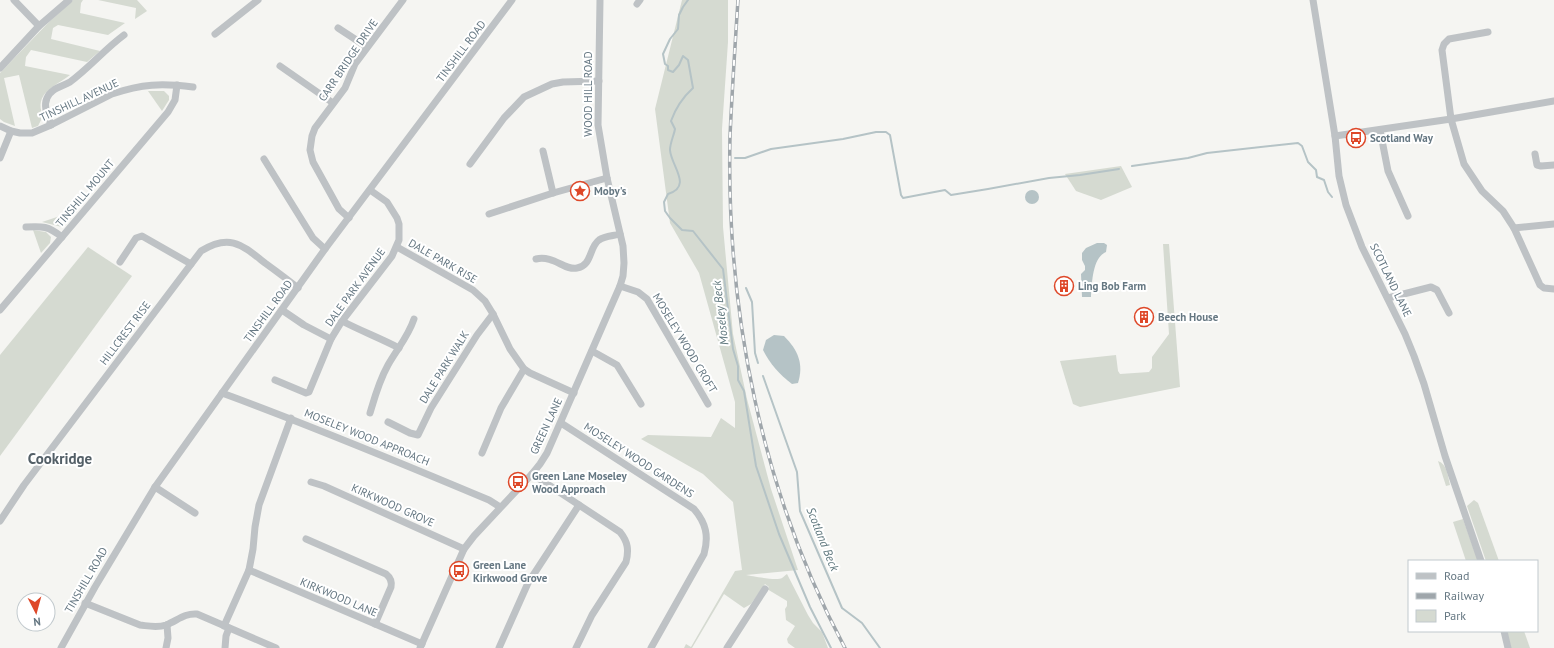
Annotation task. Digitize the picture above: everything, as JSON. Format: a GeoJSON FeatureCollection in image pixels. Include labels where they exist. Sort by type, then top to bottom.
{"type":"FeatureCollection","features":[{"type":"Feature","properties":{"kind":"street"},"geometry":{"type":"LineString","coordinates":[[14,0],[39,26]]}},
{"type":"Feature","properties":{"kind":"street"},"geometry":{"type":"LineString","coordinates":[[0,68],[39,26],[68,0]]}},
{"type":"Feature","properties":{"kind":"street"},"geometry":{"type":"LineString","coordinates":[[214,34],[258,0]]}},
{"type":"Feature","properties":{"kind":"street","name":"CARR BRIDGE DRIVE"},"geometry":{"type":"LineString","coordinates":[[349,218],[342,214],[313,162],[310,150],[312,136],[315,128],[345,88],[355,64],[403,0]]}},
{"type":"Feature","properties":{"kind":"street","name":"TINSHILL ROAD"},"geometry":{"type":"LineString","coordinates":[[61,648],[85,603],[155,487],[326,249],[512,0]]}},
{"type":"Feature","properties":{"kind":"street","name":"WOOD HILL ROAD"},"geometry":{"type":"LineString","coordinates":[[600,0],[598,133],[620,234]]}},
{"type":"Feature","properties":{"kind":"street","name":"SCOTLAND LANE"},"geometry":{"type":"LineString","coordinates":[[1313,0],[1339,176],[1346,205],[1362,247],[1405,334],[1424,384],[1445,456],[1481,560]]}},
{"type":"Feature","properties":{"kind":"street"},"geometry":{"type":"LineString","coordinates":[[338,28],[367,47]]}},
{"type":"Feature","properties":{"kind":"street"},"geometry":{"type":"LineString","coordinates":[[1488,32],[1450,39],[1444,44],[1442,50],[1451,119],[1464,164],[1482,191],[1503,212],[1514,228],[1540,285],[1544,288],[1554,289]]}},
{"type":"Feature","properties":{"kind":"street"},"geometry":{"type":"LineString","coordinates":[[51,125],[46,108],[47,97],[50,93],[70,82],[107,48],[124,35]]}},
{"type":"Feature","properties":{"kind":"street"},"geometry":{"type":"LineString","coordinates":[[280,66],[333,103]]}},
{"type":"Feature","properties":{"kind":"street"},"geometry":{"type":"LineString","coordinates":[[470,164],[504,118],[524,96],[543,87],[563,82],[598,81]]}},
{"type":"Feature","properties":{"kind":"street","name":"TINSHILL AVENUE"},"geometry":{"type":"LineString","coordinates":[[0,126],[20,133],[32,133],[112,94],[122,91],[149,85],[177,85],[193,87]]}},
{"type":"Feature","properties":{"kind":"street","name":"TINSHILL MOUNT"},"geometry":{"type":"LineString","coordinates":[[0,310],[171,107],[176,95],[177,85]]}},
{"type":"Feature","properties":{"kind":"street"},"geometry":{"type":"LineString","coordinates":[[1334,136],[1451,119],[1554,101]]}},
{"type":"Feature","properties":{"kind":"street"},"geometry":{"type":"LineString","coordinates":[[1380,130],[1388,171],[1408,216]]}},
{"type":"Feature","properties":{"kind":"street"},"geometry":{"type":"LineString","coordinates":[[0,158],[11,131]]}},
{"type":"Feature","properties":{"kind":"street"},"geometry":{"type":"LineString","coordinates":[[543,151],[553,193]]}},
{"type":"Feature","properties":{"kind":"street"},"geometry":{"type":"LineString","coordinates":[[1535,154],[1537,165],[1541,166],[1554,164]]}},
{"type":"Feature","properties":{"kind":"street"},"geometry":{"type":"LineString","coordinates":[[264,159],[313,238],[326,249]]}},
{"type":"Feature","properties":{"kind":"street"},"geometry":{"type":"LineString","coordinates":[[489,214],[553,193],[607,178]]}},
{"type":"Feature","properties":{"kind":"street","name":"DALE PARK AVENUE"},"geometry":{"type":"LineString","coordinates":[[275,380],[309,392],[331,339],[342,321],[397,248],[400,232],[397,218],[387,202],[370,190]]}},
{"type":"Feature","properties":{"kind":"street"},"geometry":{"type":"LineString","coordinates":[[1514,228],[1554,224]]}},
{"type":"Feature","properties":{"kind":"street"},"geometry":{"type":"LineString","coordinates":[[26,227],[48,227],[62,237]]}},
{"type":"Feature","properties":{"kind":"street"},"geometry":{"type":"LineString","coordinates":[[536,259],[548,258],[573,269],[578,268],[586,263],[599,240],[620,234]]}},
{"type":"Feature","properties":{"kind":"street","name":"GREEN LANE"},"geometry":{"type":"LineString","coordinates":[[421,646],[464,549],[500,507],[532,474],[547,452],[620,286],[623,276],[624,263],[623,246],[620,234]]}},
{"type":"Feature","properties":{"kind":"street"},"geometry":{"type":"LineString","coordinates":[[120,262],[136,238],[142,236],[191,264]]}},
{"type":"Feature","properties":{"kind":"street","name":"HILLCREST RISE"},"geometry":{"type":"LineString","coordinates":[[0,521],[24,485],[201,251],[212,244],[223,242],[234,243],[245,247],[298,288]]}},
{"type":"Feature","properties":{"kind":"street","name":"DALE PARK RISE"},"geometry":{"type":"LineString","coordinates":[[397,248],[473,290],[485,301],[510,349],[524,369],[530,374],[574,393]]}},
{"type":"Feature","properties":{"kind":"street","name":"MOSELEY WOOD CROFT"},"geometry":{"type":"LineString","coordinates":[[620,286],[638,292],[647,299],[708,404]]}},
{"type":"Feature","properties":{"kind":"street"},"geometry":{"type":"LineString","coordinates":[[1388,298],[1431,287],[1437,290],[1449,313]]}},
{"type":"Feature","properties":{"kind":"street"},"geometry":{"type":"LineString","coordinates":[[282,310],[304,325],[331,339]]}},
{"type":"Feature","properties":{"kind":"street","name":"DALE PARK WALK"},"geometry":{"type":"LineString","coordinates":[[388,422],[410,433],[418,435],[431,408],[477,335],[493,314]]}},
{"type":"Feature","properties":{"kind":"street"},"geometry":{"type":"LineString","coordinates":[[370,413],[377,388],[383,375],[408,334],[414,319]]}},
{"type":"Feature","properties":{"kind":"street"},"geometry":{"type":"LineString","coordinates":[[342,321],[399,348]]}},
{"type":"Feature","properties":{"kind":"street"},"geometry":{"type":"LineString","coordinates":[[592,351],[618,365],[641,404]]}},
{"type":"Feature","properties":{"kind":"street"},"geometry":{"type":"LineString","coordinates":[[482,453],[501,408],[524,369]]}},
{"type":"Feature","properties":{"kind":"street","name":"MOSELEY WOOD APPROACH"},"geometry":{"type":"LineString","coordinates":[[222,393],[291,418],[489,500],[500,507]]}},
{"type":"Feature","properties":{"kind":"street"},"geometry":{"type":"LineString","coordinates":[[225,648],[227,627],[249,570],[254,549],[255,527],[259,505],[291,418]]}},
{"type":"Feature","properties":{"kind":"street","name":"MOSELEY WOOD GARDENS"},"geometry":{"type":"LineString","coordinates":[[561,423],[694,509],[702,518],[706,528],[707,538],[704,554],[651,648]]}},
{"type":"Feature","properties":{"kind":"street"},"geometry":{"type":"LineString","coordinates":[[532,474],[620,532],[625,538],[628,546],[626,562],[592,615],[576,648]]}},
{"type":"Feature","properties":{"kind":"street","name":"KIRKWOOD GROVE"},"geometry":{"type":"LineString","coordinates":[[311,482],[324,486],[464,549]]}},
{"type":"Feature","properties":{"kind":"street"},"geometry":{"type":"LineString","coordinates":[[155,487],[195,514]]}},
{"type":"Feature","properties":{"kind":"street"},"geometry":{"type":"LineString","coordinates":[[499,648],[528,583],[579,505]]}},
{"type":"Feature","properties":{"kind":"street"},"geometry":{"type":"LineString","coordinates":[[306,539],[390,577],[392,582],[391,588],[375,624]]}},
{"type":"Feature","properties":{"kind":"street","name":"KIRKWOOD LANE"},"geometry":{"type":"LineString","coordinates":[[249,570],[375,624],[421,646]]}},
{"type":"Feature","properties":{"kind":"street"},"geometry":{"type":"LineString","coordinates":[[729,647],[765,589]]}},
{"type":"Feature","properties":{"kind":"street"},"geometry":{"type":"LineString","coordinates":[[85,603],[140,625],[149,626],[167,625],[180,617],[197,614],[276,648]]}},
{"type":"Feature","properties":{"kind":"street"},"geometry":{"type":"LineString","coordinates":[[166,648],[168,638],[167,625]]}},
{"type":"Feature","properties":{"kind":"street"},"geometry":{"type":"LineString","coordinates":[[1504,632],[1508,648]]}},
{"type":"Feature","properties":{"kind":"green space"},"geometry":{"type":"Polygon","coordinates":[[[73,0],[83,0],[81,3],[80,13],[125,23],[108,35],[58,25],[53,28],[51,39],[100,51],[87,62],[31,50],[26,57],[25,66],[70,75],[43,96],[41,108],[43,116],[38,126],[32,128],[19,75],[4,78],[15,126],[4,122],[0,119],[0,73],[48,23],[73,0]]]}},
{"type":"Feature","properties":{"kind":"green space"},"geometry":{"type":"Polygon","coordinates":[[[98,0],[137,0],[147,11],[135,19],[136,8],[98,0]]]}},
{"type":"Feature","properties":{"kind":"green space"},"geometry":{"type":"Polygon","coordinates":[[[682,0],[728,0],[728,42],[722,129],[723,227],[733,334],[747,399],[771,489],[798,570],[746,575],[779,579],[787,574],[808,615],[813,623],[822,632],[828,648],[795,648],[788,643],[787,639],[795,626],[786,620],[785,609],[787,606],[787,601],[767,589],[769,587],[765,584],[751,604],[744,608],[724,594],[692,648],[684,648],[686,644],[691,647],[735,571],[742,570],[733,502],[703,474],[641,439],[648,435],[711,437],[721,418],[735,428],[735,402],[699,273],[670,223],[655,109],[682,0]]]}},
{"type":"Feature","properties":{"kind":"green space"},"geometry":{"type":"Polygon","coordinates":[[[148,91],[164,91],[169,96],[169,100],[162,111],[148,91]]]}},
{"type":"Feature","properties":{"kind":"green space"},"geometry":{"type":"Polygon","coordinates":[[[1121,166],[1132,187],[1101,200],[1076,191],[1065,174],[1121,166]]]}},
{"type":"Feature","properties":{"kind":"green space"},"geometry":{"type":"Polygon","coordinates":[[[78,210],[62,227],[42,222],[78,210]]]}},
{"type":"Feature","properties":{"kind":"green space"},"geometry":{"type":"Polygon","coordinates":[[[33,230],[46,232],[51,237],[50,243],[41,253],[33,230]]]}},
{"type":"Feature","properties":{"kind":"green space"},"geometry":{"type":"Polygon","coordinates":[[[1163,244],[1169,244],[1180,387],[1080,407],[1073,404],[1060,361],[1116,355],[1118,371],[1120,374],[1149,372],[1152,368],[1152,357],[1169,334],[1163,244]]]}},
{"type":"Feature","properties":{"kind":"green space"},"geometry":{"type":"Polygon","coordinates":[[[88,247],[132,276],[0,456],[0,355],[88,247]]]}},
{"type":"Feature","properties":{"kind":"green space"},"geometry":{"type":"Polygon","coordinates":[[[1438,461],[1443,465],[1448,474],[1450,485],[1446,486],[1438,461]]]}},
{"type":"Feature","properties":{"kind":"green space"},"geometry":{"type":"Polygon","coordinates":[[[1474,500],[1478,503],[1499,560],[1486,560],[1467,506],[1474,500]]]}},
{"type":"Feature","properties":{"kind":"green space"},"geometry":{"type":"Polygon","coordinates":[[[1463,519],[1478,560],[1466,560],[1453,522],[1463,519]]]}},
{"type":"Feature","properties":{"kind":"green space"},"geometry":{"type":"Polygon","coordinates":[[[1507,632],[1524,632],[1530,648],[1511,648],[1507,632]]]}},
{"type":"Feature","properties":{"kind":"shaded area"},"geometry":{"type":"Polygon","coordinates":[[[1032,190],[1037,192],[1039,197],[1037,202],[1032,204],[1027,202],[1025,197],[1027,192],[1032,190]]]}},
{"type":"Feature","properties":{"kind":"shaded area"},"geometry":{"type":"Polygon","coordinates":[[[1097,243],[1104,243],[1107,245],[1106,252],[1101,255],[1095,265],[1092,279],[1091,297],[1082,297],[1081,274],[1085,270],[1085,266],[1082,260],[1082,253],[1086,248],[1097,243]]]}},
{"type":"Feature","properties":{"kind":"shaded area"},"geometry":{"type":"Polygon","coordinates":[[[774,335],[784,336],[796,352],[800,363],[800,376],[798,383],[792,384],[783,376],[775,368],[763,350],[766,340],[774,335]]]}},
{"type":"Feature","properties":{"kind":"waterway","name":"Moseley Beck"},"geometry":{"type":"LineString","coordinates":[[688,0],[679,15],[678,29],[670,39],[663,54],[668,70],[673,72],[679,65],[683,56],[688,60],[693,88],[680,103],[671,121],[675,129],[670,150],[680,181],[679,186],[668,194],[664,202],[665,211],[682,230],[693,231],[723,269],[733,349],[738,366],[738,380],[744,391],[756,466],[779,534],[810,607],[831,648]]}},
{"type":"Feature","properties":{"kind":"waterway"},"geometry":{"type":"LineString","coordinates":[[735,158],[745,158],[771,149],[843,139],[876,132],[886,132],[890,135],[901,195],[903,198],[945,190],[951,195],[1049,178],[1119,169]]}},
{"type":"Feature","properties":{"kind":"waterway"},"geometry":{"type":"LineString","coordinates":[[1132,166],[1188,158],[1207,153],[1298,143],[1302,146],[1308,162],[1316,170],[1317,177],[1324,180],[1328,192],[1332,197]]}},
{"type":"Feature","properties":{"kind":"waterway","name":"Scotland Beck"},"geometry":{"type":"LineString","coordinates":[[746,288],[752,302],[755,353],[758,363]]}},
{"type":"Feature","properties":{"kind":"waterway","name":"Scotland Beck"},"geometry":{"type":"LineString","coordinates":[[763,376],[797,472],[800,511],[842,608],[862,623],[880,648]]}},
{"type":"Feature","properties":{"kind":"railway"},"geometry":{"type":"LineString","coordinates":[[738,0],[730,137],[730,203],[735,269],[743,335],[755,400],[771,464],[791,527],[816,589],[845,648]]}},
{"type":"Feature","properties":{"kind":"place","name":"Scotland Way"},"geometry":{"type":"Point","coordinates":[1356,138]}},
{"type":"Feature","properties":{"kind":"place","name":"Moby's"},"geometry":{"type":"Point","coordinates":[580,191]}},
{"type":"Feature","properties":{"kind":"place","name":"Ling Bob Farm"},"geometry":{"type":"Point","coordinates":[1064,286]}},
{"type":"Feature","properties":{"kind":"place","name":"Beech House"},"geometry":{"type":"Point","coordinates":[1144,317]}},
{"type":"Feature","properties":{"kind":"place","name":"Green Lane Moseley Wood Approach"},"geometry":{"type":"Point","coordinates":[518,482]}},
{"type":"Feature","properties":{"kind":"place","name":"Green Lane Kirkwood Grove"},"geometry":{"type":"Point","coordinates":[459,571]}},
{"type":"Feature","properties":{"kind":"district","name":"Cookridge"},"geometry":{"type":"Point","coordinates":[60,458]}}]}
